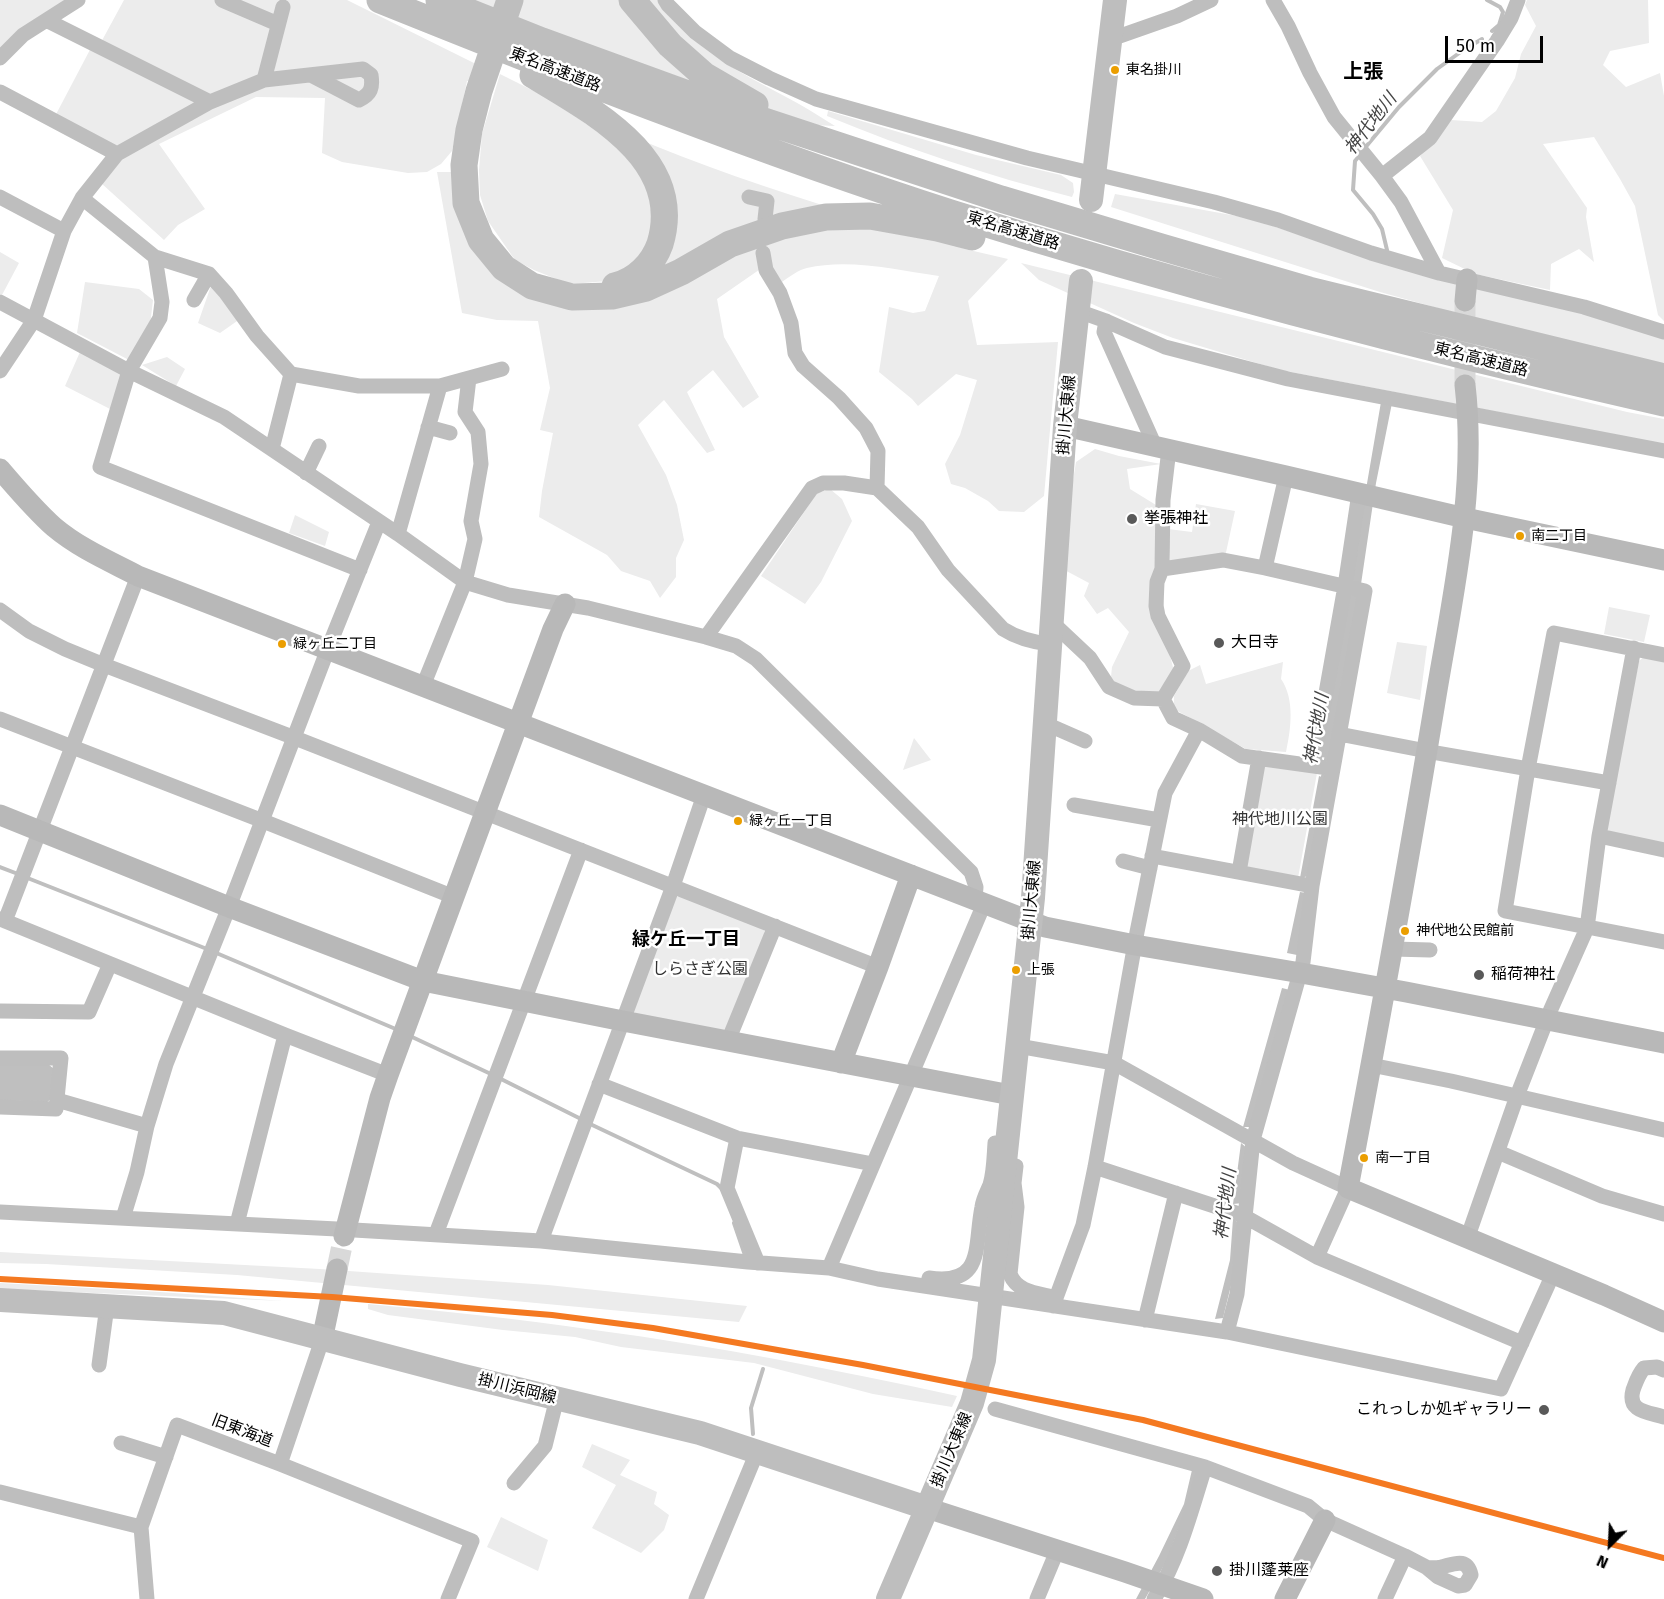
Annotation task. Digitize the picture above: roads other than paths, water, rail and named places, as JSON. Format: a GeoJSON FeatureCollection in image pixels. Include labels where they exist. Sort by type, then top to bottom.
{"type":"FeatureCollection","features":[{"type":"Feature","properties":{"kind":"highway","name":"東名高速道路"},"geometry":{"type":"LineString","coordinates":[[380,0],[564,74],[756,146],[950,212],[1118,263],[1329,322],[1664,403]]}},
{"type":"Feature","properties":{"kind":"highway","name":"東名高速道路"},"geometry":{"type":"LineString","coordinates":[[439,0],[542,41],[737,112],[1161,248],[1309,290],[1664,377]]}},
{"type":"Feature","properties":{"kind":"highway"},"geometry":{"type":"LineString","coordinates":[[456,31],[583,106],[611,124],[646,161],[658,181],[663,210],[663,230],[655,254],[637,276],[624,283],[600,289],[578,290],[555,286],[511,264],[496,246],[482,222],[473,186],[476,140],[484,93],[510,0]]}},
{"type":"Feature","properties":{"kind":"highway"},"geometry":{"type":"LineString","coordinates":[[520,0],[469,130],[464,165],[466,203],[481,240],[504,268],[532,286],[572,297],[612,296],[646,288],[681,272],[730,244],[782,226],[826,217],[870,216],[938,228],[1208,297],[1329,322]]}},
{"type":"Feature","properties":{"kind":"highway"},"geometry":{"type":"LineString","coordinates":[[632,0],[670,45],[705,76],[752,104],[860,153]]}},
{"type":"Feature","properties":{"kind":"main road"},"geometry":{"type":"LineString","coordinates":[[1091,200],[1115,0]]}},
{"type":"Feature","properties":{"kind":"main road","name":"掛川大東線"},"geometry":{"type":"LineString","coordinates":[[927,1508],[972,1403],[984,1360],[1030,922],[1065,426],[1081,281]]}},
{"type":"Feature","properties":{"kind":"main road","name":"掛川浜岡線"},"geometry":{"type":"LineString","coordinates":[[0,1300],[224,1313],[322,1340],[700,1433],[927,1508]]}},
{"type":"Feature","properties":{"kind":"main road"},"geometry":{"type":"LineString","coordinates":[[888,1599],[927,1508]]}},
{"type":"Feature","properties":{"kind":"street"},"geometry":{"type":"LineString","coordinates":[[0,58],[23,35],[78,0]]}},
{"type":"Feature","properties":{"kind":"street"},"geometry":{"type":"LineString","coordinates":[[222,0],[278,24]]}},
{"type":"Feature","properties":{"kind":"street"},"geometry":{"type":"LineString","coordinates":[[665,0],[695,32],[730,58],[816,99],[1027,158],[1214,202],[1278,220],[1371,253],[1439,273],[1584,307],[1664,332]]}},
{"type":"Feature","properties":{"kind":"street"},"geometry":{"type":"LineString","coordinates":[[1111,35],[1120,36],[1177,16],[1210,0]]}},
{"type":"Feature","properties":{"kind":"street"},"geometry":{"type":"LineString","coordinates":[[1273,0],[1334,117],[1401,202],[1439,273]]}},
{"type":"Feature","properties":{"kind":"street"},"geometry":{"type":"LineString","coordinates":[[1382,176],[1430,138],[1497,40],[1511,18],[1518,0]]}},
{"type":"Feature","properties":{"kind":"street"},"geometry":{"type":"LineString","coordinates":[[264,80],[283,7]]}},
{"type":"Feature","properties":{"kind":"street"},"geometry":{"type":"LineString","coordinates":[[48,21],[210,102]]}},
{"type":"Feature","properties":{"kind":"street"},"geometry":{"type":"LineString","coordinates":[[0,371],[34,320],[64,231],[82,198],[117,154],[210,102],[264,80],[312,75]]}},
{"type":"Feature","properties":{"kind":"street"},"geometry":{"type":"LineString","coordinates":[[0,92],[117,154]]}},
{"type":"Feature","properties":{"kind":"street"},"geometry":{"type":"LineString","coordinates":[[749,196],[766,201],[765,219]]}},
{"type":"Feature","properties":{"kind":"street"},"geometry":{"type":"LineString","coordinates":[[0,197],[64,231]]}},
{"type":"Feature","properties":{"kind":"street"},"geometry":{"type":"LineString","coordinates":[[82,198],[155,257],[208,274],[226,293],[257,336],[291,374],[359,386],[440,386],[496,367]]}},
{"type":"Feature","properties":{"kind":"street"},"geometry":{"type":"LineString","coordinates":[[763,253],[766,270],[780,292],[791,323],[795,353],[802,366],[839,398],[860,421],[878,451],[878,488]]}},
{"type":"Feature","properties":{"kind":"street"},"geometry":{"type":"LineString","coordinates":[[155,257],[162,302],[160,318],[129,371],[100,467],[360,570]]}},
{"type":"Feature","properties":{"kind":"street"},"geometry":{"type":"LineString","coordinates":[[194,300],[208,274]]}},
{"type":"Feature","properties":{"kind":"street"},"geometry":{"type":"LineString","coordinates":[[1465,301],[1467,279]]}},
{"type":"Feature","properties":{"kind":"street"},"geometry":{"type":"LineString","coordinates":[[0,302],[129,371],[224,417],[465,582],[508,595],[565,604],[736,646],[756,658],[971,872],[979,902],[912,1077],[829,1268]]}},
{"type":"Feature","properties":{"kind":"street"},"geometry":{"type":"LineString","coordinates":[[1078,311],[1165,347],[1288,379],[1664,451]]}},
{"type":"Feature","properties":{"kind":"street"},"geometry":{"type":"LineString","coordinates":[[1106,321],[1104,332],[1162,448],[1162,569],[1157,582],[1158,616],[1183,666],[1163,699]]}},
{"type":"Feature","properties":{"kind":"street"},"geometry":{"type":"LineString","coordinates":[[272,449],[291,374]]}},
{"type":"Feature","properties":{"kind":"street"},"geometry":{"type":"LineString","coordinates":[[423,686],[465,582],[475,539],[471,521],[481,464],[478,432],[465,412],[469,378]]}},
{"type":"Feature","properties":{"kind":"street"},"geometry":{"type":"LineString","coordinates":[[1317,1257],[1348,1188],[1427,751],[1465,518],[1468,414],[1465,385]]}},
{"type":"Feature","properties":{"kind":"street"},"geometry":{"type":"LineString","coordinates":[[398,534],[440,386]]}},
{"type":"Feature","properties":{"kind":"street"},"geometry":{"type":"LineString","coordinates":[[1065,426],[1465,518],[1664,560]]}},
{"type":"Feature","properties":{"kind":"street"},"geometry":{"type":"LineString","coordinates":[[428,427],[450,433]]}},
{"type":"Feature","properties":{"kind":"street"},"geometry":{"type":"LineString","coordinates":[[306,472],[319,446]]}},
{"type":"Feature","properties":{"kind":"street"},"geometry":{"type":"LineString","coordinates":[[0,469],[28,502],[55,528],[86,549],[138,576],[1030,922],[1135,945],[1385,988],[1664,1043]]}},
{"type":"Feature","properties":{"kind":"street"},"geometry":{"type":"LineString","coordinates":[[1265,568],[1286,476]]}},
{"type":"Feature","properties":{"kind":"street"},"geometry":{"type":"LineString","coordinates":[[706,637],[812,488],[823,483],[844,483],[878,488],[918,527],[948,570],[1003,629],[1025,639],[1050,635],[1057,627],[1090,658],[1109,687],[1134,698],[1163,699]]}},
{"type":"Feature","properties":{"kind":"street"},"geometry":{"type":"LineString","coordinates":[[1227,1332],[1237,1294],[1239,1214],[1248,1137],[1301,973],[1307,885],[1359,493]]}},
{"type":"Feature","properties":{"kind":"street"},"geometry":{"type":"LineString","coordinates":[[123,1218],[138,1172],[147,1126],[166,1064],[379,522]]}},
{"type":"Feature","properties":{"kind":"street"},"geometry":{"type":"LineString","coordinates":[[1162,569],[1223,560],[1365,591],[1339,734],[1323,767]]}},
{"type":"Feature","properties":{"kind":"street"},"geometry":{"type":"LineString","coordinates":[[138,576],[22,877],[3,920],[285,1035],[388,1074]]}},
{"type":"Feature","properties":{"kind":"street"},"geometry":{"type":"LineString","coordinates":[[345,1233],[388,1074],[553,629],[565,604]]}},
{"type":"Feature","properties":{"kind":"street"},"geometry":{"type":"LineString","coordinates":[[0,610],[29,632],[104,665],[878,967]]}},
{"type":"Feature","properties":{"kind":"street"},"geometry":{"type":"LineString","coordinates":[[1664,655],[1554,633],[1528,769],[1505,911],[1664,942]]}},
{"type":"Feature","properties":{"kind":"street"},"geometry":{"type":"LineString","coordinates":[[1467,1239],[1546,1020],[1587,928],[1599,836],[1634,648]]}},
{"type":"Feature","properties":{"kind":"street"},"geometry":{"type":"LineString","coordinates":[[1163,699],[1173,718],[1199,730],[1242,756],[1323,767]]}},
{"type":"Feature","properties":{"kind":"street"},"geometry":{"type":"LineString","coordinates":[[0,719],[454,897]]}},
{"type":"Feature","properties":{"kind":"street"},"geometry":{"type":"LineString","coordinates":[[1044,723],[1085,741]]}},
{"type":"Feature","properties":{"kind":"street"},"geometry":{"type":"LineString","coordinates":[[1054,1301],[1083,1225],[1165,793],[1199,730]]}},
{"type":"Feature","properties":{"kind":"street"},"geometry":{"type":"LineString","coordinates":[[1339,734],[1609,783]]}},
{"type":"Feature","properties":{"kind":"street"},"geometry":{"type":"LineString","coordinates":[[1239,872],[1259,758]]}},
{"type":"Feature","properties":{"kind":"street"},"geometry":{"type":"LineString","coordinates":[[541,1241],[673,886],[704,795]]}},
{"type":"Feature","properties":{"kind":"street"},"geometry":{"type":"LineString","coordinates":[[1074,805],[1159,820]]}},
{"type":"Feature","properties":{"kind":"street"},"geometry":{"type":"LineString","coordinates":[[0,815],[229,907],[423,981],[1011,1095]]}},
{"type":"Feature","properties":{"kind":"street"},"geometry":{"type":"LineString","coordinates":[[1599,836],[1664,850]]}},
{"type":"Feature","properties":{"kind":"street"},"geometry":{"type":"LineString","coordinates":[[436,1234],[581,850]]}},
{"type":"Feature","properties":{"kind":"street"},"geometry":{"type":"LineString","coordinates":[[1123,861],[1239,872],[1307,885]]}},
{"type":"Feature","properties":{"kind":"street"},"geometry":{"type":"LineString","coordinates":[[841,1063],[911,875]]}},
{"type":"Feature","properties":{"kind":"street"},"geometry":{"type":"LineString","coordinates":[[728,1041],[775,926]]}},
{"type":"Feature","properties":{"kind":"street"},"geometry":{"type":"LineString","coordinates":[[1393,949],[1430,950]]}},
{"type":"Feature","properties":{"kind":"street"},"geometry":{"type":"LineString","coordinates":[[0,1011],[89,1012],[110,964]]}},
{"type":"Feature","properties":{"kind":"street"},"geometry":{"type":"LineString","coordinates":[[237,1224],[285,1035]]}},
{"type":"Feature","properties":{"kind":"street"},"geometry":{"type":"LineString","coordinates":[[1018,1046],[1114,1063],[1293,1163],[1664,1322]]}},
{"type":"Feature","properties":{"kind":"street"},"geometry":{"type":"LineString","coordinates":[[0,1058],[62,1058],[56,1109],[0,1107]]}},
{"type":"Feature","properties":{"kind":"street"},"geometry":{"type":"LineString","coordinates":[[1371,1065],[1664,1130]]}},
{"type":"Feature","properties":{"kind":"street"},"geometry":{"type":"LineString","coordinates":[[599,1084],[737,1138],[873,1164]]}},
{"type":"Feature","properties":{"kind":"street"},"geometry":{"type":"LineString","coordinates":[[878,1279],[887,1272],[943,1280],[960,1277],[970,1269],[975,1259],[982,1204],[990,1183],[998,1123],[1011,1095]]}},
{"type":"Feature","properties":{"kind":"street"},"geometry":{"type":"LineString","coordinates":[[1011,1095],[1020,1125],[1014,1183],[1017,1207],[1010,1274],[1013,1282],[1022,1289],[1054,1301]]}},
{"type":"Feature","properties":{"kind":"street"},"geometry":{"type":"LineString","coordinates":[[57,1100],[147,1126]]}},
{"type":"Feature","properties":{"kind":"street"},"geometry":{"type":"LineString","coordinates":[[737,1138],[728,1188],[758,1263]]}},
{"type":"Feature","properties":{"kind":"street"},"geometry":{"type":"LineString","coordinates":[[1498,1152],[1602,1196],[1664,1214]]}},
{"type":"Feature","properties":{"kind":"street"},"geometry":{"type":"LineString","coordinates":[[1095,1167],[1239,1214],[1317,1257],[1522,1343]]}},
{"type":"Feature","properties":{"kind":"street"},"geometry":{"type":"LineString","coordinates":[[1145,1320],[1176,1193]]}},
{"type":"Feature","properties":{"kind":"street"},"geometry":{"type":"LineString","coordinates":[[0,1212],[237,1224],[345,1233],[436,1234],[541,1241],[829,1268],[878,1279],[976,1294],[1054,1301],[1145,1320],[1227,1332],[1501,1389],[1553,1274]]}},
{"type":"Feature","properties":{"kind":"street"},"geometry":{"type":"LineString","coordinates":[[280,1464],[322,1340],[337,1269]]}},
{"type":"Feature","properties":{"kind":"street"},"geometry":{"type":"LineString","coordinates":[[99,1365],[107,1306]]}},
{"type":"Feature","properties":{"kind":"street"},"geometry":{"type":"LineString","coordinates":[[1664,1370],[1657,1367],[1644,1368],[1637,1378],[1631,1398],[1633,1405],[1639,1410],[1664,1417]]}},
{"type":"Feature","properties":{"kind":"street"},"geometry":{"type":"LineString","coordinates":[[514,1483],[545,1446],[556,1398]]}},
{"type":"Feature","properties":{"kind":"street"},"geometry":{"type":"LineString","coordinates":[[995,1410],[1205,1467],[1308,1506],[1325,1520],[1405,1556],[1426,1568]]}},
{"type":"Feature","properties":{"kind":"street","name":"旧東海道"},"geometry":{"type":"LineString","coordinates":[[141,1527],[177,1425],[472,1541],[448,1599]]}},
{"type":"Feature","properties":{"kind":"street"},"geometry":{"type":"LineString","coordinates":[[121,1443],[166,1457]]}},
{"type":"Feature","properties":{"kind":"street"},"geometry":{"type":"LineString","coordinates":[[696,1599],[757,1452]]}},
{"type":"Feature","properties":{"kind":"street"},"geometry":{"type":"LineString","coordinates":[[1158,1592],[1182,1540],[1205,1467]]}},
{"type":"Feature","properties":{"kind":"street"},"geometry":{"type":"LineString","coordinates":[[0,1492],[141,1527],[147,1599]]}},
{"type":"Feature","properties":{"kind":"street"},"geometry":{"type":"LineString","coordinates":[[927,1508],[1057,1551],[1158,1592],[1203,1599]]}},
{"type":"Feature","properties":{"kind":"street"},"geometry":{"type":"LineString","coordinates":[[1285,1599],[1325,1520]]}},
{"type":"Feature","properties":{"kind":"street"},"geometry":{"type":"LineString","coordinates":[[1037,1599],[1057,1551]]}},
{"type":"Feature","properties":{"kind":"street"},"geometry":{"type":"LineString","coordinates":[[1385,1599],[1405,1556]]}},
{"type":"Feature","properties":{"kind":"waterway","name":"神代地川"},"geometry":{"type":"LineString","coordinates":[[1487,0],[1500,7],[1503,12],[1499,25],[1492,31]]}},
{"type":"Feature","properties":{"kind":"waterway","name":"神代地川"},"geometry":{"type":"LineString","coordinates":[[1364,149],[1399,107],[1437,69],[1482,39]]}},
{"type":"Feature","properties":{"kind":"waterway","name":"神代地川"},"geometry":{"type":"LineString","coordinates":[[1360,155],[1355,161],[1353,190],[1382,229],[1387,250]]}},
{"type":"Feature","properties":{"kind":"waterway","name":"神代地川"},"geometry":{"type":"LineString","coordinates":[[1322,782],[1327,754]]}},
{"type":"Feature","properties":{"kind":"waterway"},"geometry":{"type":"LineString","coordinates":[[0,867],[18,874]]}},
{"type":"Feature","properties":{"kind":"waterway"},"geometry":{"type":"LineString","coordinates":[[25,877],[207,949]]}},
{"type":"Feature","properties":{"kind":"waterway"},"geometry":{"type":"LineString","coordinates":[[214,952],[398,1030]]}},
{"type":"Feature","properties":{"kind":"waterway"},"geometry":{"type":"LineString","coordinates":[[410,1036],[493,1075]]}},
{"type":"Feature","properties":{"kind":"waterway"},"geometry":{"type":"LineString","coordinates":[[499,1078],[581,1119]]}},
{"type":"Feature","properties":{"kind":"waterway"},"geometry":{"type":"LineString","coordinates":[[588,1123],[717,1184],[721,1188]]}},
{"type":"Feature","properties":{"kind":"waterway"},"geometry":{"type":"LineString","coordinates":[[734,1223],[746,1258]]}},
{"type":"Feature","properties":{"kind":"waterway"},"geometry":{"type":"LineString","coordinates":[[753,1434],[751,1408],[763,1369]]}},
{"type":"Feature","properties":{"kind":"tunnel"},"geometry":{"type":"LineString","coordinates":[[1465,301],[1465,385]]}},
{"type":"Feature","properties":{"kind":"tunnel"},"geometry":{"type":"LineString","coordinates":[[337,1269],[344,1236]]}},
{"type":"Feature","properties":{"kind":"place","name":"東名掛川"},"geometry":{"type":"Point","coordinates":[1115,70]}},
{"type":"Feature","properties":{"kind":"place","name":"挙張神社"},"geometry":{"type":"Point","coordinates":[1132,519]}},
{"type":"Feature","properties":{"kind":"place","name":"南二丁目"},"geometry":{"type":"Point","coordinates":[1520,536]}},
{"type":"Feature","properties":{"kind":"place","name":"大日寺"},"geometry":{"type":"Point","coordinates":[1219,643]}},
{"type":"Feature","properties":{"kind":"place","name":"緑ヶ丘二丁目"},"geometry":{"type":"Point","coordinates":[282,644]}},
{"type":"Feature","properties":{"kind":"place","name":"緑ヶ丘一丁目"},"geometry":{"type":"Point","coordinates":[738,821]}},
{"type":"Feature","properties":{"kind":"place","name":"神代地公民館前"},"geometry":{"type":"Point","coordinates":[1405,931]}},
{"type":"Feature","properties":{"kind":"place","name":"上張"},"geometry":{"type":"Point","coordinates":[1016,970]}},
{"type":"Feature","properties":{"kind":"place","name":"稲荷神社"},"geometry":{"type":"Point","coordinates":[1479,975]}},
{"type":"Feature","properties":{"kind":"place","name":"南一丁目"},"geometry":{"type":"Point","coordinates":[1364,1158]}},
{"type":"Feature","properties":{"kind":"place","name":"これっしか処ギャラリー"},"geometry":{"type":"Point","coordinates":[1544,1410]}},
{"type":"Feature","properties":{"kind":"place","name":"掛川蓬莱座"},"geometry":{"type":"Point","coordinates":[1217,1571]}},
{"type":"Feature","properties":{"kind":"district","name":"上張"},"geometry":{"type":"Point","coordinates":[1363,72]}},
{"type":"Feature","properties":{"kind":"district","name":"緑ケ丘一丁目"},"geometry":{"type":"Point","coordinates":[686,940]}},
{"type":"Feature","properties":{"kind":"park label","name":"神代地川公園"},"geometry":{"type":"Point","coordinates":[1280,820]}},
{"type":"Feature","properties":{"kind":"park label","name":"しらさぎ公園"},"geometry":{"type":"Point","coordinates":[700,970]}}]}
